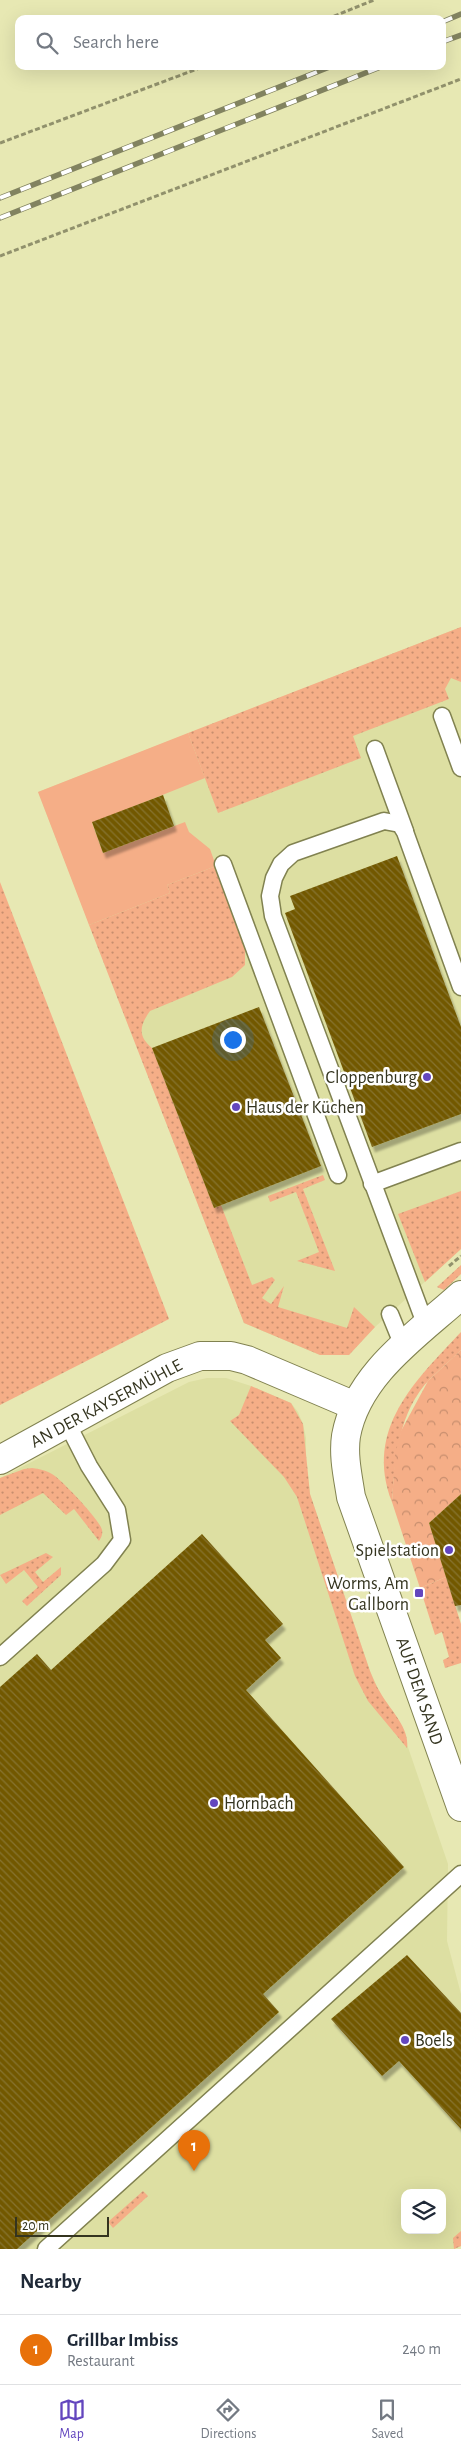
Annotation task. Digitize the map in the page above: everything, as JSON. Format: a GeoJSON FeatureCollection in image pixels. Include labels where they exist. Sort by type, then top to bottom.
{"type":"FeatureCollection","features":[{"type":"Feature","properties":{"kind":"street","name":"AUF DEM SAND"},"geometry":{"type":"LineString","coordinates":[[461,1294],[403,1346],[372,1378],[356,1406],[346,1436],[345,1450],[351,1497],[461,1807]]}},
{"type":"Feature","properties":{"kind":"street","name":"AN DER KAYSERMÜHLE"},"geometry":{"type":"LineString","coordinates":[[0,1460],[167,1368],[200,1356],[217,1355],[247,1360],[356,1406]]}},
{"type":"Feature","properties":{"kind":"lane"},"geometry":{"type":"LineString","coordinates":[[442,716],[461,768]]}},
{"type":"Feature","properties":{"kind":"lane"},"geometry":{"type":"LineString","coordinates":[[375,748],[461,986]]}},
{"type":"Feature","properties":{"kind":"lane"},"geometry":{"type":"LineString","coordinates":[[405,832],[400,824],[384,821],[293,853],[281,864],[274,878],[270,896],[272,916],[426,1326]]}},
{"type":"Feature","properties":{"kind":"lane"},"geometry":{"type":"LineString","coordinates":[[223,864],[338,1175]]}},
{"type":"Feature","properties":{"kind":"lane"},"geometry":{"type":"LineString","coordinates":[[372,1184],[461,1151]]}},
{"type":"Feature","properties":{"kind":"lane"},"geometry":{"type":"LineString","coordinates":[[390,1314],[403,1346]]}},
{"type":"Feature","properties":{"kind":"lane"},"geometry":{"type":"LineString","coordinates":[[0,1657],[104,1564],[122,1540],[117,1510],[89,1466],[67,1423]]}},
{"type":"Feature","properties":{"kind":"lane"},"geometry":{"type":"LineString","coordinates":[[46,2249],[461,1874]]}},
{"type":"Feature","properties":{"kind":"path"},"geometry":{"type":"LineString","coordinates":[[337,15],[374,0]]}},
{"type":"Feature","properties":{"kind":"path"},"geometry":{"type":"LineString","coordinates":[[0,144],[194,70]]}},
{"type":"Feature","properties":{"kind":"path"},"geometry":{"type":"LineString","coordinates":[[0,256],[461,79]]}},
{"type":"Feature","properties":{"kind":"shaded area"},"geometry":{"type":"Polygon","coordinates":[[[461,627],[461,1249],[375,1327],[349,1355],[320,1355],[244,1323],[38,792],[461,627]]]}},
{"type":"Feature","properties":{"kind":"shaded area","name":"Hornbach"},"geometry":{"type":"Polygon","coordinates":[[[207,1378],[226,1378],[251,1386],[291,1403],[298,1412],[306,1438],[306,1464],[310,1494],[370,1671],[380,1693],[399,1721],[448,1864],[447,1941],[461,1994],[461,2013],[407,1955],[331,2019],[382,2076],[399,2061],[461,2119],[461,2246],[454,2249],[0,2249],[0,1478],[189,1382],[207,1378]]]}},
{"type":"Feature","properties":{"kind":"green space"},"geometry":{"type":"Polygon","coordinates":[[[461,627],[461,682],[451,678],[445,689],[449,699],[353,736],[361,758],[218,813],[188,733],[461,627]]]}},
{"type":"Feature","properties":{"kind":"green space"},"geometry":{"type":"Polygon","coordinates":[[[188,733],[205,778],[92,823],[103,853],[185,822],[189,832],[210,849],[216,866],[167,885],[170,893],[89,925],[38,792],[188,733]]]}},
{"type":"Feature","properties":{"kind":"green space"},"geometry":{"type":"Polygon","coordinates":[[[216,866],[245,946],[245,965],[232,977],[150,1011],[142,1026],[142,1035],[147,1044],[152,1048],[214,1208],[221,1205],[252,1285],[272,1277],[275,1280],[262,1298],[271,1304],[284,1286],[278,1307],[347,1328],[354,1307],[375,1327],[349,1355],[320,1355],[244,1323],[89,925],[170,893],[167,885],[216,866]]]}},
{"type":"Feature","properties":{"kind":"green space"},"geometry":{"type":"Polygon","coordinates":[[[0,882],[169,1319],[0,1405],[0,882]]]}},
{"type":"Feature","properties":{"kind":"green space"},"geometry":{"type":"Polygon","coordinates":[[[323,1175],[325,1180],[303,1189],[335,1271],[297,1261],[319,1252],[296,1192],[270,1202],[268,1196],[323,1175]]]}},
{"type":"Feature","properties":{"kind":"green space"},"geometry":{"type":"Polygon","coordinates":[[[461,1191],[461,1249],[425,1282],[398,1214],[461,1191]]]}},
{"type":"Feature","properties":{"kind":"green space"},"geometry":{"type":"Polygon","coordinates":[[[461,1265],[461,1274],[444,1290],[437,1287],[461,1265]]]}},
{"type":"Feature","properties":{"kind":"green space"},"geometry":{"type":"Polygon","coordinates":[[[461,1332],[461,1350],[430,1379],[419,1392],[411,1406],[400,1437],[392,1502],[385,1476],[384,1452],[389,1429],[399,1408],[412,1388],[461,1332]]]}},
{"type":"Feature","properties":{"kind":"green space"},"geometry":{"type":"Polygon","coordinates":[[[461,1350],[461,1494],[429,1523],[446,1577],[420,1588],[392,1502],[395,1455],[401,1431],[428,1381],[461,1350]]]}},
{"type":"Feature","properties":{"kind":"green space"},"geometry":{"type":"Polygon","coordinates":[[[251,1386],[291,1403],[303,1424],[310,1494],[370,1671],[379,1690],[402,1726],[407,1740],[407,1748],[368,1701],[355,1676],[297,1497],[284,1477],[230,1421],[239,1415],[251,1386]]]}},
{"type":"Feature","properties":{"kind":"green space"},"geometry":{"type":"Polygon","coordinates":[[[32,1468],[44,1470],[55,1476],[81,1502],[100,1525],[102,1533],[99,1541],[74,1509],[66,1515],[43,1493],[0,1515],[0,1478],[32,1468]]]}},
{"type":"Feature","properties":{"kind":"green space"},"geometry":{"type":"Polygon","coordinates":[[[46,1553],[53,1557],[35,1572],[43,1582],[61,1567],[61,1575],[27,1606],[22,1601],[38,1587],[24,1570],[6,1584],[0,1575],[46,1553]]]}},
{"type":"Feature","properties":{"kind":"green space"},"geometry":{"type":"Polygon","coordinates":[[[446,1577],[461,1624],[461,1663],[445,1668],[443,1660],[449,1657],[442,1632],[435,1635],[420,1588],[446,1577]]]}},
{"type":"Feature","properties":{"kind":"green space"},"geometry":{"type":"Polygon","coordinates":[[[143,2191],[148,2196],[113,2228],[108,2222],[143,2191]]]}},
{"type":"Feature","properties":{"kind":"green space"},"geometry":{"type":"Polygon","coordinates":[[[461,2231],[461,2246],[454,2249],[453,2238],[461,2231]]]}},
{"type":"Feature","properties":{"kind":"building"},"geometry":{"type":"Polygon","coordinates":[[[163,795],[174,826],[103,853],[92,822],[163,795]]]}},
{"type":"Feature","properties":{"kind":"building"},"geometry":{"type":"Polygon","coordinates":[[[397,856],[461,1027],[461,1114],[372,1147],[285,913],[295,909],[290,896],[397,856]]]}},
{"type":"Feature","properties":{"kind":"building","name":"Haus der Küchen"},"geometry":{"type":"Polygon","coordinates":[[[259,1007],[321,1166],[214,1208],[152,1048],[259,1007]]]}},
{"type":"Feature","properties":{"kind":"building","name":"Spielstation"},"geometry":{"type":"Polygon","coordinates":[[[461,1494],[461,1605],[455,1606],[429,1523],[461,1494]]]}},
{"type":"Feature","properties":{"kind":"building"},"geometry":{"type":"Polygon","coordinates":[[[202,1534],[283,1624],[265,1640],[281,1658],[246,1690],[404,1867],[263,1994],[279,2012],[17,2249],[0,2249],[0,1687],[37,1654],[51,1670],[202,1534]]]}},
{"type":"Feature","properties":{"kind":"building","name":"Boels"},"geometry":{"type":"Polygon","coordinates":[[[407,1955],[461,2013],[461,2129],[399,2061],[382,2076],[331,2019],[407,1955]]]}},
{"type":"Feature","properties":{"kind":"railway"},"geometry":{"type":"LineString","coordinates":[[446,20],[461,14]]}},
{"type":"Feature","properties":{"kind":"railway"},"geometry":{"type":"LineString","coordinates":[[446,41],[461,35]]}},
{"type":"Feature","properties":{"kind":"railway"},"geometry":{"type":"LineString","coordinates":[[0,198],[322,70]]}},
{"type":"Feature","properties":{"kind":"railway"},"geometry":{"type":"LineString","coordinates":[[0,218],[373,70]]}},
{"type":"Feature","properties":{"kind":"place","name":"Cloppenburg"},"geometry":{"type":"Point","coordinates":[427,1077]}},
{"type":"Feature","properties":{"kind":"place","name":"Haus der Küchen"},"geometry":{"type":"Point","coordinates":[236,1107]}},
{"type":"Feature","properties":{"kind":"place","name":"Spielstation"},"geometry":{"type":"Point","coordinates":[449,1550]}},
{"type":"Feature","properties":{"kind":"place","name":"Worms, Am Gallborn"},"geometry":{"type":"Point","coordinates":[419,1593]}},
{"type":"Feature","properties":{"kind":"place","name":"Hornbach"},"geometry":{"type":"Point","coordinates":[214,1803]}},
{"type":"Feature","properties":{"kind":"place","name":"Boels"},"geometry":{"type":"Point","coordinates":[405,2040]}},
{"type":"Feature","properties":{"kind":"place","name":"Grillbar Imbiss"},"geometry":{"type":"Point","coordinates":[194,2171]}}]}
